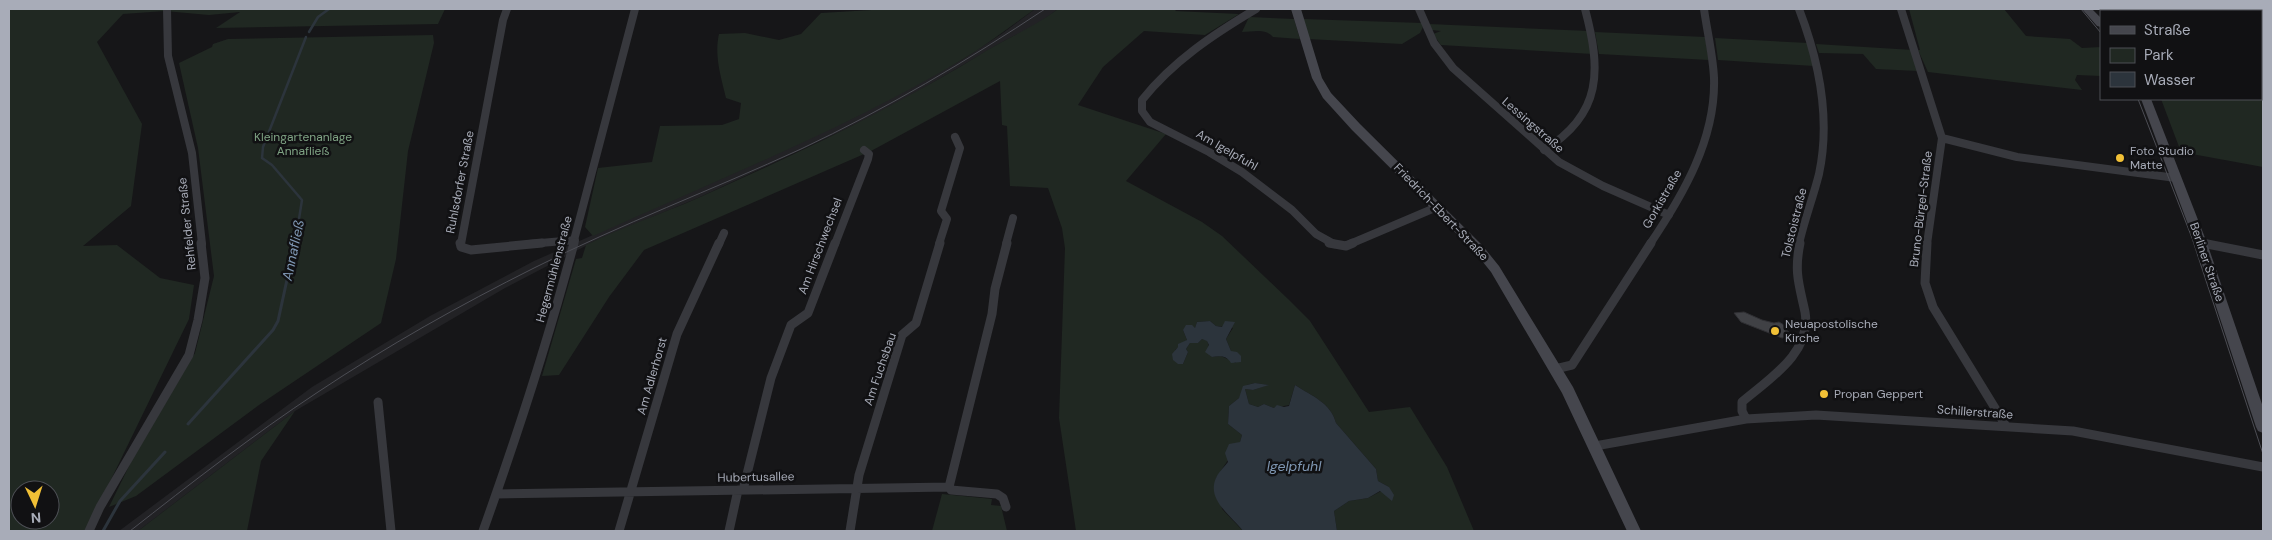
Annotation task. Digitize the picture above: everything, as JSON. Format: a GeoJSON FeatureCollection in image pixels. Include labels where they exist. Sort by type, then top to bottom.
{"type":"FeatureCollection","features":[{"type":"Feature","properties":{"kind":"street","name":"Rehfelder Straße"},"geometry":{"type":"LineString","coordinates":[[89,531],[100,507],[189,355],[198,320],[205,278],[192,153],[168,56],[168,9]]}},
{"type":"Feature","properties":{"kind":"street","name":"Ruhlsdorfer Straße"},"geometry":{"type":"LineString","coordinates":[[507,9],[503,20],[460,240],[461,247],[471,250],[575,240]]}},
{"type":"Feature","properties":{"kind":"street","name":"Hegermühlenstraße"},"geometry":{"type":"LineString","coordinates":[[483,531],[547,342],[634,9]]}},
{"type":"Feature","properties":{"kind":"street","name":"Am Igelpfuhl"},"geometry":{"type":"LineString","coordinates":[[1256,9],[1217,33],[1173,68],[1142,100],[1141,106],[1145,118],[1153,124],[1221,157],[1256,180],[1294,212],[1323,241],[1334,246],[1346,246],[1437,207]]}},
{"type":"Feature","properties":{"kind":"street","name":"Friedrich-Ebert-Straße"},"geometry":{"type":"LineString","coordinates":[[1296,9],[1317,78],[1327,95],[1356,127],[1487,258],[1568,391],[1634,531]]}},
{"type":"Feature","properties":{"kind":"street","name":"Lessingstraße"},"geometry":{"type":"LineString","coordinates":[[1419,9],[1434,42],[1453,68],[1544,150],[1579,175],[1669,215]]}},
{"type":"Feature","properties":{"kind":"street"},"geometry":{"type":"LineString","coordinates":[[1544,150],[1562,139],[1576,125],[1588,102],[1592,89],[1596,70],[1595,52],[1585,9]]}},
{"type":"Feature","properties":{"kind":"street","name":"Gorkistraße"},"geometry":{"type":"LineString","coordinates":[[1555,369],[1572,365],[1669,215],[1702,153],[1710,123],[1713,64],[1704,9]]}},
{"type":"Feature","properties":{"kind":"street","name":"Tolstoistraße"},"geometry":{"type":"LineString","coordinates":[[1746,419],[1742,410],[1742,402],[1792,356],[1800,346],[1806,328],[1796,267],[1822,161],[1823,110],[1815,55],[1799,9]]}},
{"type":"Feature","properties":{"kind":"street","name":"Bruno-Bürgel-Straße"},"geometry":{"type":"LineString","coordinates":[[1901,9],[1942,138],[1927,241],[1925,283],[1933,307],[2006,426]]}},
{"type":"Feature","properties":{"kind":"street"},"geometry":{"type":"LineString","coordinates":[[2088,9],[2100,23]]}},
{"type":"Feature","properties":{"kind":"street","name":"Berliner Straße"},"geometry":{"type":"LineString","coordinates":[[2146,100],[2201,243],[2263,427]]}},
{"type":"Feature","properties":{"kind":"street","name":"Am Fuchsbau"},"geometry":{"type":"LineString","coordinates":[[850,531],[859,475],[902,335],[916,324],[947,219],[941,211],[960,148],[954,137]]}},
{"type":"Feature","properties":{"kind":"street"},"geometry":{"type":"LineString","coordinates":[[1942,138],[2017,156],[2176,178]]}},
{"type":"Feature","properties":{"kind":"street","name":"Am Hirschwechsel"},"geometry":{"type":"LineString","coordinates":[[729,531],[771,378],[791,325],[808,313],[868,159],[869,154],[864,150]]}},
{"type":"Feature","properties":{"kind":"street"},"geometry":{"type":"LineString","coordinates":[[949,486],[992,314],[995,289],[1013,218]]}},
{"type":"Feature","properties":{"kind":"street","name":"Am Adlerhorst"},"geometry":{"type":"LineString","coordinates":[[619,531],[677,334],[724,233]]}},
{"type":"Feature","properties":{"kind":"street"},"geometry":{"type":"LineString","coordinates":[[2201,243],[2263,255]]}},
{"type":"Feature","properties":{"kind":"street"},"geometry":{"type":"LineString","coordinates":[[378,402],[391,531]]}},
{"type":"Feature","properties":{"kind":"street","name":"Schillerstraße"},"geometry":{"type":"LineString","coordinates":[[1595,446],[1746,419],[1816,414],[2098,434],[2263,467]]}},
{"type":"Feature","properties":{"kind":"street","name":"Hubertusallee"},"geometry":{"type":"LineString","coordinates":[[496,494],[949,486],[951,490],[997,494],[1002,498],[1006,507]]}},
{"type":"Feature","properties":{"kind":"shaded area"},"geometry":{"type":"Polygon","coordinates":[[[1035,9],[1058,9],[1038,24],[1004,41],[896,104],[698,198],[595,241],[505,288],[295,411],[138,531],[119,531],[312,387],[430,316],[534,261],[761,161],[857,116],[963,59],[1035,9]]]}},
{"type":"Feature","properties":{"kind":"green space"},"geometry":{"type":"Polygon","coordinates":[[[9,9],[445,9],[438,24],[216,28],[240,12],[209,15],[165,11],[123,14],[97,42],[142,124],[131,206],[83,246],[117,245],[160,278],[194,285],[189,319],[86,531],[9,531],[9,9]]]}},
{"type":"Feature","properties":{"kind":"green space"},"geometry":{"type":"Polygon","coordinates":[[[889,9],[1035,9],[963,59],[919,84],[827,131],[593,236],[585,227],[598,168],[652,162],[660,126],[722,125],[739,119],[741,103],[726,98],[722,82],[717,50],[719,34],[745,33],[779,40],[801,34],[821,13],[889,9]]]}},
{"type":"Feature","properties":{"kind":"green space"},"geometry":{"type":"Polygon","coordinates":[[[1058,9],[1177,9],[1175,11],[1239,14],[1205,35],[1144,31],[1103,67],[1078,105],[1166,134],[1126,181],[1202,222],[1222,236],[1310,321],[1369,412],[1410,407],[1447,467],[1474,531],[1337,531],[1334,511],[1349,501],[1368,498],[1389,487],[1378,481],[1376,469],[1336,423],[1330,410],[1320,401],[1295,385],[1289,405],[1274,408],[1264,404],[1258,407],[1249,404],[1245,389],[1253,390],[1268,385],[1255,383],[1247,385],[1239,398],[1229,406],[1228,424],[1242,435],[1240,442],[1216,478],[1222,509],[1243,531],[1076,531],[1059,418],[1065,248],[1062,228],[1048,188],[1010,186],[1007,126],[1002,125],[1000,81],[871,151],[644,250],[609,297],[559,375],[542,376],[576,259],[582,258],[586,245],[698,198],[845,129],[916,92],[1058,9]],[[1210,321],[1197,322],[1195,329],[1183,330],[1187,340],[1175,350],[1183,364],[1188,352],[1186,349],[1190,343],[1198,343],[1202,339],[1207,340],[1212,357],[1221,356],[1236,363],[1226,339],[1233,328],[1216,326],[1210,321]]]}},
{"type":"Feature","properties":{"kind":"green space"},"geometry":{"type":"Polygon","coordinates":[[[1909,9],[2004,9],[2026,36],[2070,39],[2082,48],[2100,47],[2100,76],[2077,75],[2075,80],[2082,90],[1928,72],[1918,50],[1920,50],[1909,9]]]}},
{"type":"Feature","properties":{"kind":"green space"},"geometry":{"type":"Polygon","coordinates":[[[2263,9],[2263,167],[2181,152],[2161,100],[2262,100],[2262,10],[2138,10],[2263,9]]]}},
{"type":"Feature","properties":{"kind":"green space"},"geometry":{"type":"Polygon","coordinates":[[[1249,17],[1294,19],[1300,39],[1273,37],[1263,31],[1242,32],[1249,17]]]}},
{"type":"Feature","properties":{"kind":"green space"},"geometry":{"type":"Polygon","coordinates":[[[1303,19],[1422,23],[1423,27],[1420,33],[1402,44],[1308,39],[1303,19]]]}},
{"type":"Feature","properties":{"kind":"green space"},"geometry":{"type":"Polygon","coordinates":[[[1429,24],[1589,31],[1593,54],[1441,45],[1433,34],[1441,31],[1432,30],[1429,24]]]}},
{"type":"Feature","properties":{"kind":"green space"},"geometry":{"type":"Polygon","coordinates":[[[1595,32],[1705,37],[1709,60],[1599,54],[1595,32]]]}},
{"type":"Feature","properties":{"kind":"green space","name":"Kleingartenanlage Annafließ"},"geometry":{"type":"Polygon","coordinates":[[[433,35],[434,43],[408,151],[396,259],[381,323],[259,405],[136,496],[109,507],[132,460],[195,353],[214,276],[198,148],[179,63],[212,47],[213,44],[228,39],[433,35]]]}},
{"type":"Feature","properties":{"kind":"green space"},"geometry":{"type":"Polygon","coordinates":[[[1715,38],[1808,43],[1814,66],[1718,60],[1715,38]]]}},
{"type":"Feature","properties":{"kind":"green space"},"geometry":{"type":"Polygon","coordinates":[[[1816,44],[1913,50],[1918,71],[1876,69],[1863,54],[1819,53],[1816,44]]]}},
{"type":"Feature","properties":{"kind":"green space"},"geometry":{"type":"Polygon","coordinates":[[[295,411],[261,461],[247,531],[138,531],[295,411]]]}},
{"type":"Feature","properties":{"kind":"green space"},"geometry":{"type":"Polygon","coordinates":[[[942,494],[992,499],[991,505],[1001,506],[1007,531],[932,531],[942,494]]]}},
{"type":"Feature","properties":{"kind":"water"},"geometry":{"type":"Polygon","coordinates":[[[1210,321],[1216,326],[1222,327],[1225,321],[1235,322],[1226,339],[1231,351],[1237,352],[1241,356],[1241,362],[1231,363],[1225,357],[1212,357],[1205,352],[1209,345],[1207,341],[1202,339],[1198,343],[1190,343],[1186,349],[1188,352],[1183,364],[1178,364],[1173,360],[1172,354],[1178,347],[1178,344],[1187,340],[1183,330],[1186,325],[1192,325],[1195,328],[1197,322],[1210,321]]]}},
{"type":"Feature","properties":{"kind":"water","name":"Igelpfuhl"},"geometry":{"type":"Polygon","coordinates":[[[1255,383],[1269,385],[1253,390],[1245,389],[1249,404],[1258,407],[1264,404],[1274,408],[1277,405],[1289,406],[1295,385],[1325,405],[1334,416],[1336,423],[1376,469],[1378,481],[1389,487],[1394,495],[1392,501],[1380,491],[1368,498],[1349,501],[1334,511],[1337,531],[1243,531],[1217,500],[1214,486],[1217,476],[1228,462],[1225,453],[1229,444],[1240,442],[1242,435],[1228,424],[1229,406],[1239,398],[1243,386],[1255,383]]]}},
{"type":"Feature","properties":{"kind":"building","name":"Neuapostolische Kirche"},"geometry":{"type":"Polygon","coordinates":[[[1744,312],[1762,320],[1774,323],[1779,322],[1784,325],[1791,336],[1782,338],[1741,322],[1734,313],[1744,312]]]}},
{"type":"Feature","properties":{"kind":"waterway","name":"Annafließ"},"geometry":{"type":"LineString","coordinates":[[309,32],[318,17],[329,9]]}},
{"type":"Feature","properties":{"kind":"waterway","name":"Annafließ"},"geometry":{"type":"LineString","coordinates":[[295,244],[302,200],[272,165],[262,158],[263,147],[306,37]]}},
{"type":"Feature","properties":{"kind":"waterway","name":"Annafließ"},"geometry":{"type":"LineString","coordinates":[[188,424],[273,330],[278,321],[295,243]]}},
{"type":"Feature","properties":{"kind":"waterway","name":"Annafließ"},"geometry":{"type":"LineString","coordinates":[[103,531],[120,501],[165,452]]}},
{"type":"Feature","properties":{"kind":"tram line"},"geometry":{"type":"LineString","coordinates":[[130,531],[294,408],[370,358],[451,311],[567,252],[833,134],[926,84],[1045,9]]}},
{"type":"Feature","properties":{"kind":"tram line"},"geometry":{"type":"LineString","coordinates":[[2081,9],[2100,32]]}},
{"type":"Feature","properties":{"kind":"tram line"},"geometry":{"type":"LineString","coordinates":[[2138,100],[2192,238],[2263,454]]}},
{"type":"Feature","properties":{"kind":"place","name":"Foto Studio Matte"},"geometry":{"type":"Point","coordinates":[2120,158]}},
{"type":"Feature","properties":{"kind":"place","name":"Neuapostolische Kirche"},"geometry":{"type":"Point","coordinates":[1775,331]}},
{"type":"Feature","properties":{"kind":"place","name":"Propan Geppert"},"geometry":{"type":"Point","coordinates":[1824,394]}}]}
